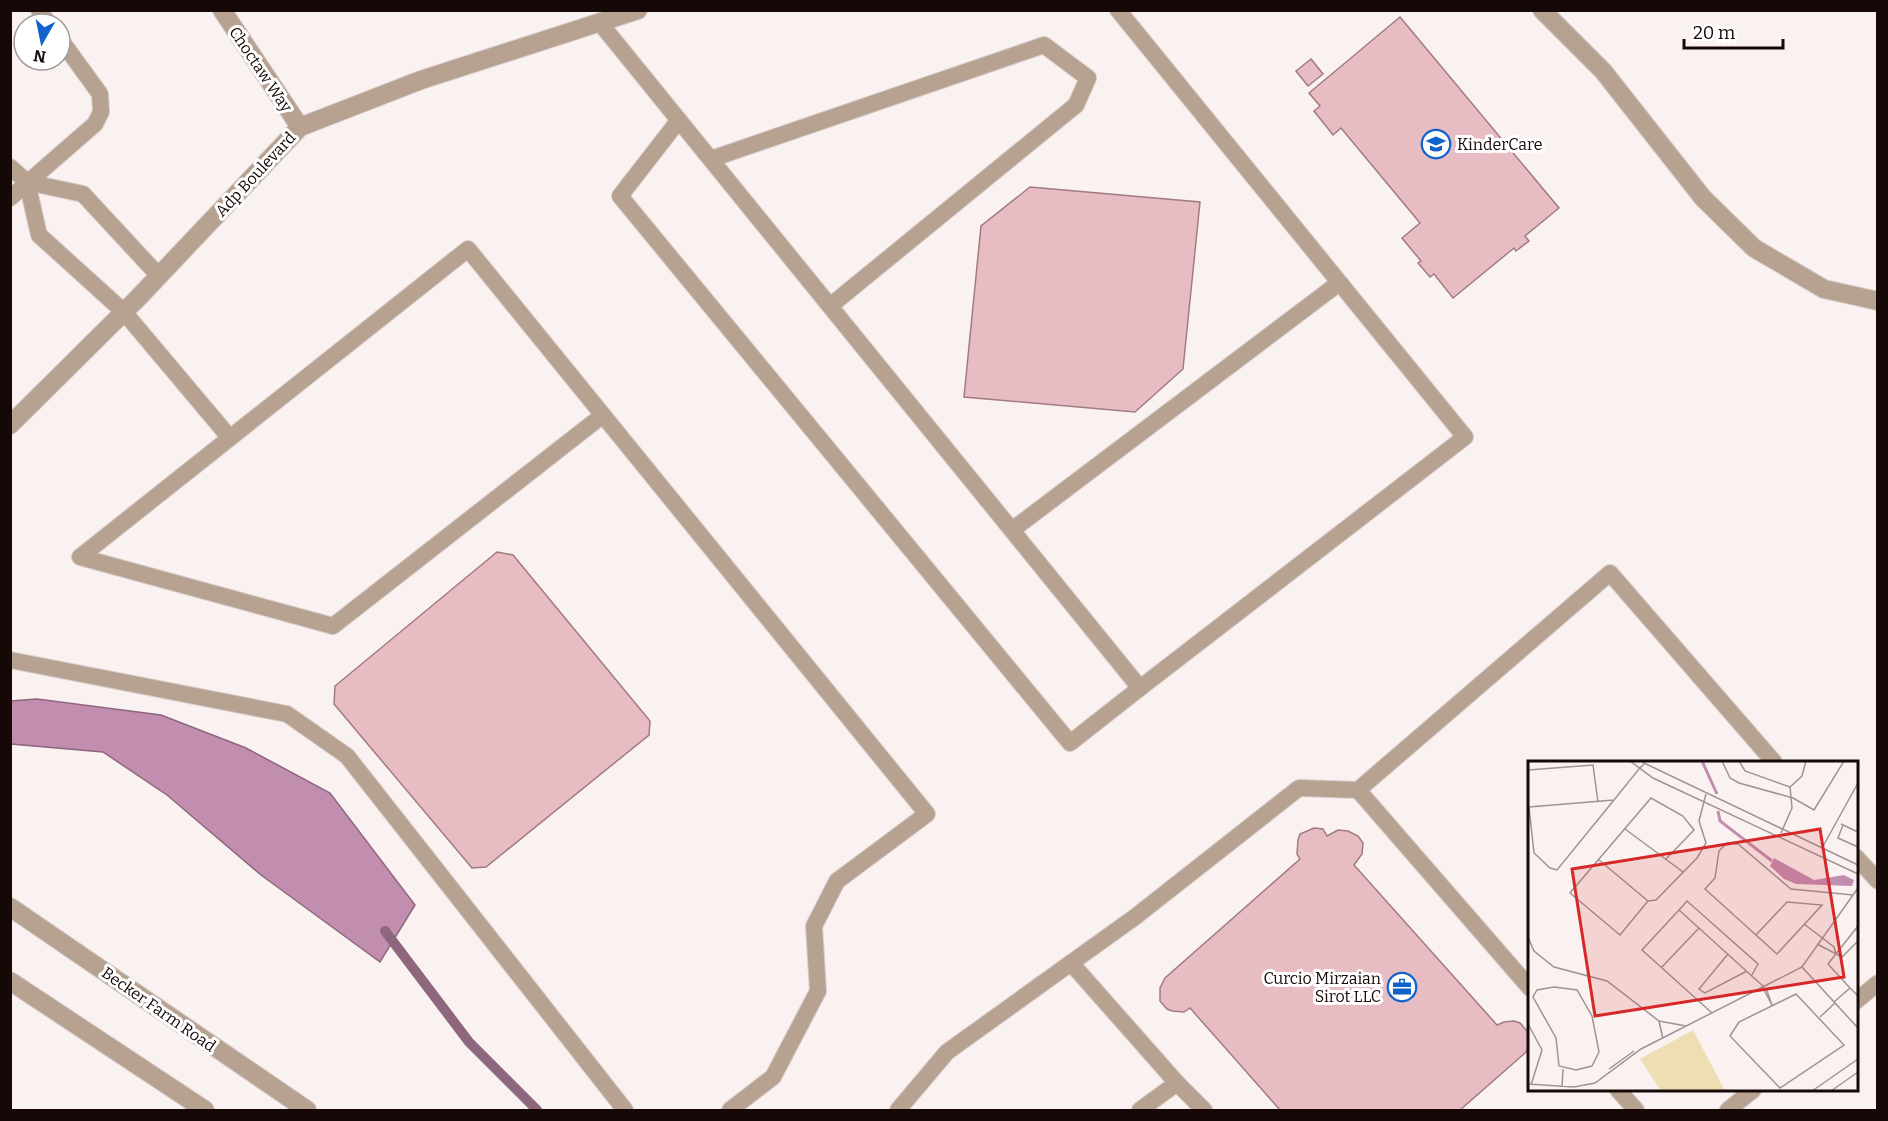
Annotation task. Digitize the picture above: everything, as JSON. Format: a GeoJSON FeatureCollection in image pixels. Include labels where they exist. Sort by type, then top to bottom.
{"type":"FeatureCollection","features":[{"type":"Feature","properties":{"kind":"street","name":"Choctaw Way"},"geometry":{"type":"LineString","coordinates":[[222,10],[300,127]]}},
{"type":"Feature","properties":{"kind":"street","name":"Adp Boulevard"},"geometry":{"type":"LineString","coordinates":[[10,425],[124,312],[300,127],[421,80],[608,17],[638,10]]}},
{"type":"Feature","properties":{"kind":"street"},"geometry":{"type":"LineString","coordinates":[[1542,10],[1603,71],[1703,198],[1754,248],[1824,289],[1878,302]]}},
{"type":"Feature","properties":{"kind":"street","name":"Becker Farm Road"},"geometry":{"type":"LineString","coordinates":[[10,907],[307,1110]]}},
{"type":"Feature","properties":{"kind":"street"},"geometry":{"type":"LineString","coordinates":[[10,981],[205,1110]]}},
{"type":"Feature","properties":{"kind":"lane"},"geometry":{"type":"LineString","coordinates":[[679,120],[620,196],[1070,743],[1465,437],[1118,10]]}},
{"type":"Feature","properties":{"kind":"lane"},"geometry":{"type":"LineString","coordinates":[[608,17],[679,120],[1140,688]]}},
{"type":"Feature","properties":{"kind":"lane"},"geometry":{"type":"LineString","coordinates":[[711,159],[1044,45],[1088,78],[1076,105],[830,306]]}},
{"type":"Feature","properties":{"kind":"lane"},"geometry":{"type":"LineString","coordinates":[[10,198],[95,124],[101,112],[100,94],[72,56]]}},
{"type":"Feature","properties":{"kind":"lane"},"geometry":{"type":"LineString","coordinates":[[10,167],[27,182],[83,194],[159,276]]}},
{"type":"Feature","properties":{"kind":"lane"},"geometry":{"type":"LineString","coordinates":[[27,182],[39,236],[124,312],[230,438]]}},
{"type":"Feature","properties":{"kind":"lane"},"geometry":{"type":"LineString","coordinates":[[603,416],[333,626],[80,557],[468,249],[927,814],[837,881],[814,926],[818,991],[773,1077],[730,1110]]}},
{"type":"Feature","properties":{"kind":"lane"},"geometry":{"type":"LineString","coordinates":[[1012,530],[1339,283]]}},
{"type":"Feature","properties":{"kind":"lane"},"geometry":{"type":"LineString","coordinates":[[898,1110],[947,1052],[1136,917],[1299,788],[1358,790],[1610,573],[1773,761]]}},
{"type":"Feature","properties":{"kind":"lane"},"geometry":{"type":"LineString","coordinates":[[10,660],[287,714],[347,756],[625,1110]]}},
{"type":"Feature","properties":{"kind":"lane"},"geometry":{"type":"LineString","coordinates":[[1358,790],[1528,986]]}},
{"type":"Feature","properties":{"kind":"lane"},"geometry":{"type":"LineString","coordinates":[[1858,858],[1878,881]]}},
{"type":"Feature","properties":{"kind":"lane"},"geometry":{"type":"LineString","coordinates":[[1071,963],[1177,1083],[1204,1110]]}},
{"type":"Feature","properties":{"kind":"lane"},"geometry":{"type":"LineString","coordinates":[[1858,1000],[1878,983]]}},
{"type":"Feature","properties":{"kind":"lane"},"geometry":{"type":"LineString","coordinates":[[1140,1110],[1177,1083]]}},
{"type":"Feature","properties":{"kind":"lane"},"geometry":{"type":"LineString","coordinates":[[1620,1091],[1636,1110]]}},
{"type":"Feature","properties":{"kind":"lane"},"geometry":{"type":"LineString","coordinates":[[1728,1110],[1751,1091]]}},
{"type":"Feature","properties":{"kind":"shaded area"},"geometry":{"type":"Polygon","coordinates":[[[37,699],[161,715],[246,748],[330,793],[415,905],[380,962],[261,875],[167,795],[103,752],[11,744],[11,701],[37,699]]]}},
{"type":"Feature","properties":{"kind":"building"},"geometry":{"type":"Polygon","coordinates":[[[1400,17],[1559,208],[1525,236],[1529,241],[1516,251],[1514,248],[1453,298],[1434,274],[1430,277],[1418,263],[1421,261],[1402,238],[1420,223],[1341,128],[1333,135],[1314,111],[1320,106],[1309,93],[1400,17]]]}},
{"type":"Feature","properties":{"kind":"building"},"geometry":{"type":"Polygon","coordinates":[[[1311,59],[1323,74],[1308,86],[1296,71],[1311,59]]]}},
{"type":"Feature","properties":{"kind":"building"},"geometry":{"type":"Polygon","coordinates":[[[1030,187],[1200,202],[1183,369],[1135,412],[964,397],[981,226],[1030,187]]]}},
{"type":"Feature","properties":{"kind":"building"},"geometry":{"type":"Polygon","coordinates":[[[497,552],[513,555],[650,721],[649,735],[486,867],[472,868],[334,704],[335,686],[497,552]]]}},
{"type":"Feature","properties":{"kind":"building"},"geometry":{"type":"Polygon","coordinates":[[[1314,828],[1323,829],[1327,836],[1338,830],[1348,831],[1358,836],[1363,843],[1362,854],[1354,865],[1497,1025],[1514,1021],[1520,1023],[1527,1031],[1528,1049],[1525,1053],[1460,1110],[1280,1110],[1190,1008],[1184,1012],[1172,1011],[1160,1001],[1160,988],[1165,978],[1300,859],[1297,854],[1300,834],[1314,828]]]}},
{"type":"Feature","properties":{"kind":"waterway"},"geometry":{"type":"LineString","coordinates":[[385,931],[469,1042],[537,1110]]}},
{"type":"Feature","properties":{"kind":"place","name":"KinderCare"},"geometry":{"type":"Point","coordinates":[1436,144]}},
{"type":"Feature","properties":{"kind":"place","name":"Curcio Mirzaian Sirot LLC"},"geometry":{"type":"Point","coordinates":[1402,987]}}]}
